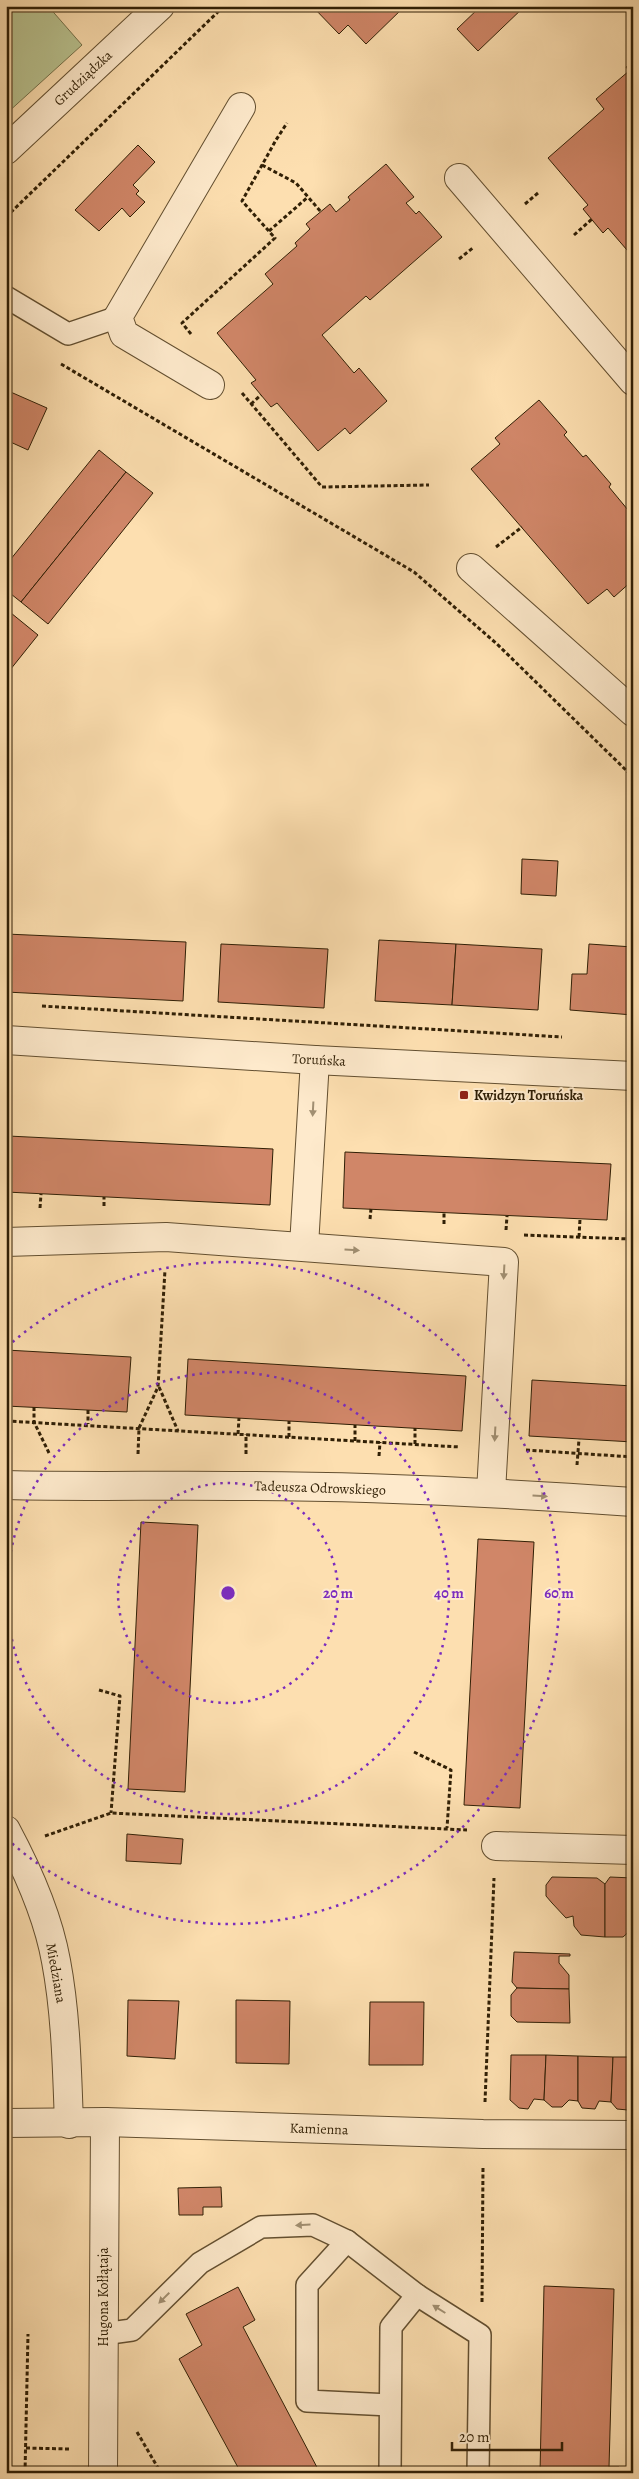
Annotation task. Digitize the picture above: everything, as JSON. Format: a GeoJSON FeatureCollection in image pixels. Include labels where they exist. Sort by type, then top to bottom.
{"type":"FeatureCollection","features":[{"type":"Feature","properties":{"kind":"street","name":"Grudziądzka"},"geometry":{"type":"LineString","coordinates":[[6,150],[160,6]]}},
{"type":"Feature","properties":{"kind":"street"},"geometry":{"type":"LineString","coordinates":[[223,386],[124,334],[118,316],[241,107]]}},
{"type":"Feature","properties":{"kind":"street"},"geometry":{"type":"LineString","coordinates":[[459,178],[633,382]]}},
{"type":"Feature","properties":{"kind":"street"},"geometry":{"type":"LineString","coordinates":[[471,568],[633,712]]}},
{"type":"Feature","properties":{"kind":"street","name":"Toruńska"},"geometry":{"type":"LineString","coordinates":[[6,1040],[315,1060],[633,1076]]}},
{"type":"Feature","properties":{"kind":"street"},"geometry":{"type":"LineString","coordinates":[[304,1246],[315,1060]]}},
{"type":"Feature","properties":{"kind":"street"},"geometry":{"type":"LineString","coordinates":[[6,1242],[166,1237],[504,1262],[491,1492]]}},
{"type":"Feature","properties":{"kind":"street","name":"Tadeusza Odrowskiego"},"geometry":{"type":"LineString","coordinates":[[6,1485],[245,1486],[491,1492],[633,1502]]}},
{"type":"Feature","properties":{"kind":"street","name":"Miedziana"},"geometry":{"type":"LineString","coordinates":[[10,1838],[44,1914],[56,1960],[64,2025],[69,2124]]}},
{"type":"Feature","properties":{"kind":"street"},"geometry":{"type":"LineString","coordinates":[[496,1846],[633,1850]]}},
{"type":"Feature","properties":{"kind":"street","name":"Kamienna"},"geometry":{"type":"LineString","coordinates":[[6,2123],[69,2124],[105,2122],[484,2134],[633,2135]]}},
{"type":"Feature","properties":{"kind":"street","name":"Hugona Kołłątaja"},"geometry":{"type":"LineString","coordinates":[[103,2473],[105,2122]]}},
{"type":"Feature","properties":{"kind":"lane"},"geometry":{"type":"LineString","coordinates":[[6,296],[68,334],[118,316]]}},
{"type":"Feature","properties":{"kind":"lane"},"geometry":{"type":"LineString","coordinates":[[103,2334],[132,2330],[200,2263],[261,2228],[313,2224],[347,2241],[418,2295],[480,2335],[478,2473]]}},
{"type":"Feature","properties":{"kind":"lane"},"geometry":{"type":"LineString","coordinates":[[347,2241],[307,2285],[307,2401],[390,2405]]}},
{"type":"Feature","properties":{"kind":"lane"},"geometry":{"type":"LineString","coordinates":[[390,2473],[391,2327],[418,2295]]}},
{"type":"Feature","properties":{"kind":"path"},"geometry":{"type":"LineString","coordinates":[[6,217],[224,6]]}},
{"type":"Feature","properties":{"kind":"path"},"geometry":{"type":"LineString","coordinates":[[194,337],[182,323],[275,238],[242,201],[287,123]]}},
{"type":"Feature","properties":{"kind":"path"},"geometry":{"type":"LineString","coordinates":[[262,165],[296,183],[321,212]]}},
{"type":"Feature","properties":{"kind":"path"},"geometry":{"type":"LineString","coordinates":[[269,231],[308,198]]}},
{"type":"Feature","properties":{"kind":"path"},"geometry":{"type":"LineString","coordinates":[[574,235],[592,220]]}},
{"type":"Feature","properties":{"kind":"path"},"geometry":{"type":"LineString","coordinates":[[57,362],[414,572],[497,644],[633,777]]}},
{"type":"Feature","properties":{"kind":"path"},"geometry":{"type":"LineString","coordinates":[[223,386],[251,404],[322,487],[428,485]]}},
{"type":"Feature","properties":{"kind":"path"},"geometry":{"type":"LineString","coordinates":[[251,404],[261,395]]}},
{"type":"Feature","properties":{"kind":"path"},"geometry":{"type":"LineString","coordinates":[[494,549],[522,527]]}},
{"type":"Feature","properties":{"kind":"path"},"geometry":{"type":"LineString","coordinates":[[36,1006],[568,1037]]}},
{"type":"Feature","properties":{"kind":"path"},"geometry":{"type":"LineString","coordinates":[[629,1239],[630,1125],[633,1120]]}},
{"type":"Feature","properties":{"kind":"path"},"geometry":{"type":"LineString","coordinates":[[40,1194],[40,1215]]}},
{"type":"Feature","properties":{"kind":"path"},"geometry":{"type":"LineString","coordinates":[[506,1234],[507,1216]]}},
{"type":"Feature","properties":{"kind":"path"},"geometry":{"type":"LineString","coordinates":[[579,1237],[580,1219]]}},
{"type":"Feature","properties":{"kind":"path"},"geometry":{"type":"LineString","coordinates":[[515,1234],[629,1239],[633,1242]]}},
{"type":"Feature","properties":{"kind":"path"},"geometry":{"type":"LineString","coordinates":[[137,1487],[139,1428],[158,1387],[166,1237]]}},
{"type":"Feature","properties":{"kind":"path"},"geometry":{"type":"LineString","coordinates":[[158,1387],[178,1430]]}},
{"type":"Feature","properties":{"kind":"path"},"geometry":{"type":"LineString","coordinates":[[34,1407],[34,1422],[54,1464],[53,1486]]}},
{"type":"Feature","properties":{"kind":"path"},"geometry":{"type":"LineString","coordinates":[[88,1410],[88,1424]]}},
{"type":"Feature","properties":{"kind":"path"},"geometry":{"type":"LineString","coordinates":[[238,1434],[239,1418]]}},
{"type":"Feature","properties":{"kind":"path"},"geometry":{"type":"LineString","coordinates":[[6,1421],[88,1424],[633,1457]]}},
{"type":"Feature","properties":{"kind":"path"},"geometry":{"type":"LineString","coordinates":[[289,1437],[290,1421]]}},
{"type":"Feature","properties":{"kind":"path"},"geometry":{"type":"LineString","coordinates":[[355,1425],[355,1441]]}},
{"type":"Feature","properties":{"kind":"path"},"geometry":{"type":"LineString","coordinates":[[415,1428],[415,1444]]}},
{"type":"Feature","properties":{"kind":"path"},"geometry":{"type":"LineString","coordinates":[[99,1690],[120,1696],[111,1813]]}},
{"type":"Feature","properties":{"kind":"path"},"geometry":{"type":"LineString","coordinates":[[10,1838],[111,1813],[447,1828],[451,1770],[414,1752]]}},
{"type":"Feature","properties":{"kind":"path"},"geometry":{"type":"LineString","coordinates":[[482,2283],[484,2134],[496,1846]]}},
{"type":"Feature","properties":{"kind":"path"},"geometry":{"type":"LineString","coordinates":[[25,2473],[28,2334]]}},
{"type":"Feature","properties":{"kind":"path"},"geometry":{"type":"LineString","coordinates":[[26,2448],[51,2449]]}},
{"type":"Feature","properties":{"kind":"green space"},"geometry":{"type":"Polygon","coordinates":[[[6,6],[48,6],[82,45],[6,114],[6,6]]]}},
{"type":"Feature","properties":{"kind":"building"},"geometry":{"type":"Polygon","coordinates":[[[312,6],[405,6],[366,44],[348,25],[339,34],[312,6]]]}},
{"type":"Feature","properties":{"kind":"building"},"geometry":{"type":"Polygon","coordinates":[[[481,6],[525,6],[478,51],[457,29],[481,6]]]}},
{"type":"Feature","properties":{"kind":"building"},"geometry":{"type":"Polygon","coordinates":[[[633,61],[633,257],[608,228],[603,233],[583,209],[588,205],[548,158],[604,109],[596,99],[629,71],[626,67],[633,61]]]}},
{"type":"Feature","properties":{"kind":"building"},"geometry":{"type":"Polygon","coordinates":[[[138,145],[155,162],[133,185],[139,191],[136,194],[145,202],[130,217],[122,208],[99,231],[75,210],[138,145]]]}},
{"type":"Feature","properties":{"kind":"building"},"geometry":{"type":"Polygon","coordinates":[[[386,164],[414,197],[406,203],[416,214],[419,211],[442,237],[370,300],[366,296],[322,335],[354,373],[359,368],[387,401],[350,434],[345,428],[318,451],[277,403],[271,407],[251,383],[256,380],[217,333],[273,284],[265,274],[297,246],[295,243],[310,229],[306,224],[330,204],[336,212],[350,200],[348,197],[386,164]]]}},
{"type":"Feature","properties":{"kind":"building"},"geometry":{"type":"Polygon","coordinates":[[[6,390],[47,408],[28,450],[6,440],[6,390]]]}},
{"type":"Feature","properties":{"kind":"building"},"geometry":{"type":"Polygon","coordinates":[[[539,400],[567,432],[564,435],[583,457],[586,455],[611,484],[609,487],[628,510],[631,507],[633,508],[633,580],[614,597],[607,589],[588,604],[471,469],[500,444],[495,438],[539,400]]]}},
{"type":"Feature","properties":{"kind":"building"},"geometry":{"type":"Polygon","coordinates":[[[99,450],[126,472],[21,602],[6,590],[6,565],[99,450]]]}},
{"type":"Feature","properties":{"kind":"building"},"geometry":{"type":"Polygon","coordinates":[[[126,472],[153,493],[48,624],[21,602],[126,472]]]}},
{"type":"Feature","properties":{"kind":"building"},"geometry":{"type":"Polygon","coordinates":[[[6,609],[11,613],[6,620],[6,609]]]}},
{"type":"Feature","properties":{"kind":"building"},"geometry":{"type":"Polygon","coordinates":[[[11,613],[38,635],[6,675],[6,620],[11,613]]]}},
{"type":"Feature","properties":{"kind":"building"},"geometry":{"type":"Polygon","coordinates":[[[522,859],[558,861],[556,896],[521,894],[522,859]]]}},
{"type":"Feature","properties":{"kind":"building"},"geometry":{"type":"Polygon","coordinates":[[[6,934],[186,942],[183,1001],[6,992],[6,934]]]}},
{"type":"Feature","properties":{"kind":"building"},"geometry":{"type":"Polygon","coordinates":[[[379,940],[456,944],[452,1005],[375,1001],[379,940]]]}},
{"type":"Feature","properties":{"kind":"building"},"geometry":{"type":"Polygon","coordinates":[[[221,944],[328,949],[324,1008],[218,1002],[221,944]]]}},
{"type":"Feature","properties":{"kind":"building"},"geometry":{"type":"Polygon","coordinates":[[[456,944],[542,949],[538,1010],[452,1005],[456,944]]]}},
{"type":"Feature","properties":{"kind":"building"},"geometry":{"type":"Polygon","coordinates":[[[589,944],[633,947],[633,1015],[570,1010],[572,974],[587,974],[589,944]]]}},
{"type":"Feature","properties":{"kind":"building"},"geometry":{"type":"Polygon","coordinates":[[[8,1136],[273,1149],[270,1205],[6,1192],[8,1136]]]}},
{"type":"Feature","properties":{"kind":"building"},"geometry":{"type":"Polygon","coordinates":[[[345,1152],[611,1164],[607,1220],[343,1208],[345,1152]]]}},
{"type":"Feature","properties":{"kind":"building"},"geometry":{"type":"Polygon","coordinates":[[[6,1350],[131,1357],[127,1412],[6,1406],[6,1350]]]}},
{"type":"Feature","properties":{"kind":"building"},"geometry":{"type":"Polygon","coordinates":[[[188,1359],[466,1376],[462,1431],[185,1415],[188,1359]]]}},
{"type":"Feature","properties":{"kind":"building"},"geometry":{"type":"Polygon","coordinates":[[[532,1380],[633,1386],[633,1442],[529,1436],[532,1380]]]}},
{"type":"Feature","properties":{"kind":"building"},"geometry":{"type":"Polygon","coordinates":[[[141,1522],[198,1525],[185,1792],[128,1789],[141,1522]]]}},
{"type":"Feature","properties":{"kind":"building"},"geometry":{"type":"Polygon","coordinates":[[[478,1539],[534,1542],[520,1808],[464,1805],[478,1539]]]}},
{"type":"Feature","properties":{"kind":"building"},"geometry":{"type":"Polygon","coordinates":[[[127,1834],[183,1839],[181,1864],[126,1861],[127,1834]]]}},
{"type":"Feature","properties":{"kind":"building"},"geometry":{"type":"Polygon","coordinates":[[[552,1877],[597,1878],[605,1884],[605,1937],[581,1935],[574,1926],[573,1916],[566,1918],[552,1903],[546,1896],[546,1885],[552,1877]]]}},
{"type":"Feature","properties":{"kind":"building"},"geometry":{"type":"Polygon","coordinates":[[[610,1877],[633,1878],[633,1928],[623,1937],[605,1937],[605,1884],[610,1877]]]}},
{"type":"Feature","properties":{"kind":"building"},"geometry":{"type":"Polygon","coordinates":[[[514,1952],[570,1954],[570,1956],[559,1956],[559,1963],[569,1975],[569,1989],[517,1988],[512,1982],[514,1952]]]}},
{"type":"Feature","properties":{"kind":"building"},"geometry":{"type":"Polygon","coordinates":[[[517,1988],[569,1989],[570,2023],[517,2022],[511,2016],[511,1995],[517,1988]]]}},
{"type":"Feature","properties":{"kind":"building"},"geometry":{"type":"Polygon","coordinates":[[[128,2000],[179,2001],[175,2059],[127,2056],[128,2000]]]}},
{"type":"Feature","properties":{"kind":"building"},"geometry":{"type":"Polygon","coordinates":[[[236,2000],[290,2001],[289,2064],[236,2063],[236,2000]]]}},
{"type":"Feature","properties":{"kind":"building"},"geometry":{"type":"Polygon","coordinates":[[[370,2002],[424,2002],[423,2065],[369,2065],[370,2002]]]}},
{"type":"Feature","properties":{"kind":"building"},"geometry":{"type":"Polygon","coordinates":[[[511,2055],[546,2055],[544,2100],[534,2099],[528,2109],[519,2108],[510,2100],[511,2055]]]}},
{"type":"Feature","properties":{"kind":"building"},"geometry":{"type":"Polygon","coordinates":[[[546,2055],[578,2056],[578,2101],[569,2100],[562,2107],[552,2107],[544,2100],[546,2055]]]}},
{"type":"Feature","properties":{"kind":"building"},"geometry":{"type":"Polygon","coordinates":[[[578,2056],[613,2057],[611,2102],[599,2101],[595,2109],[582,2108],[578,2101],[578,2056]]]}},
{"type":"Feature","properties":{"kind":"building"},"geometry":{"type":"Polygon","coordinates":[[[613,2057],[633,2057],[633,2105],[628,2110],[617,2109],[611,2102],[613,2057]]]}},
{"type":"Feature","properties":{"kind":"building"},"geometry":{"type":"Polygon","coordinates":[[[221,2187],[222,2207],[203,2207],[203,2215],[179,2215],[178,2188],[221,2187]]]}},
{"type":"Feature","properties":{"kind":"building"},"geometry":{"type":"Polygon","coordinates":[[[544,2286],[614,2289],[609,2467],[619,2467],[619,2473],[540,2473],[544,2286]]]}},
{"type":"Feature","properties":{"kind":"building"},"geometry":{"type":"Polygon","coordinates":[[[238,2287],[255,2320],[243,2327],[320,2473],[241,2473],[179,2359],[202,2345],[186,2314],[238,2287]]]}},
{"type":"Feature","properties":{"kind":"building"},"geometry":{"type":"Polygon","coordinates":[[[6,2343],[10,2343],[9,2352],[6,2352],[6,2343]]]}},
{"type":"Feature","properties":{"kind":"place","name":"Kwidzyn Toruńska"},"geometry":{"type":"Point","coordinates":[464,1095]}}]}
